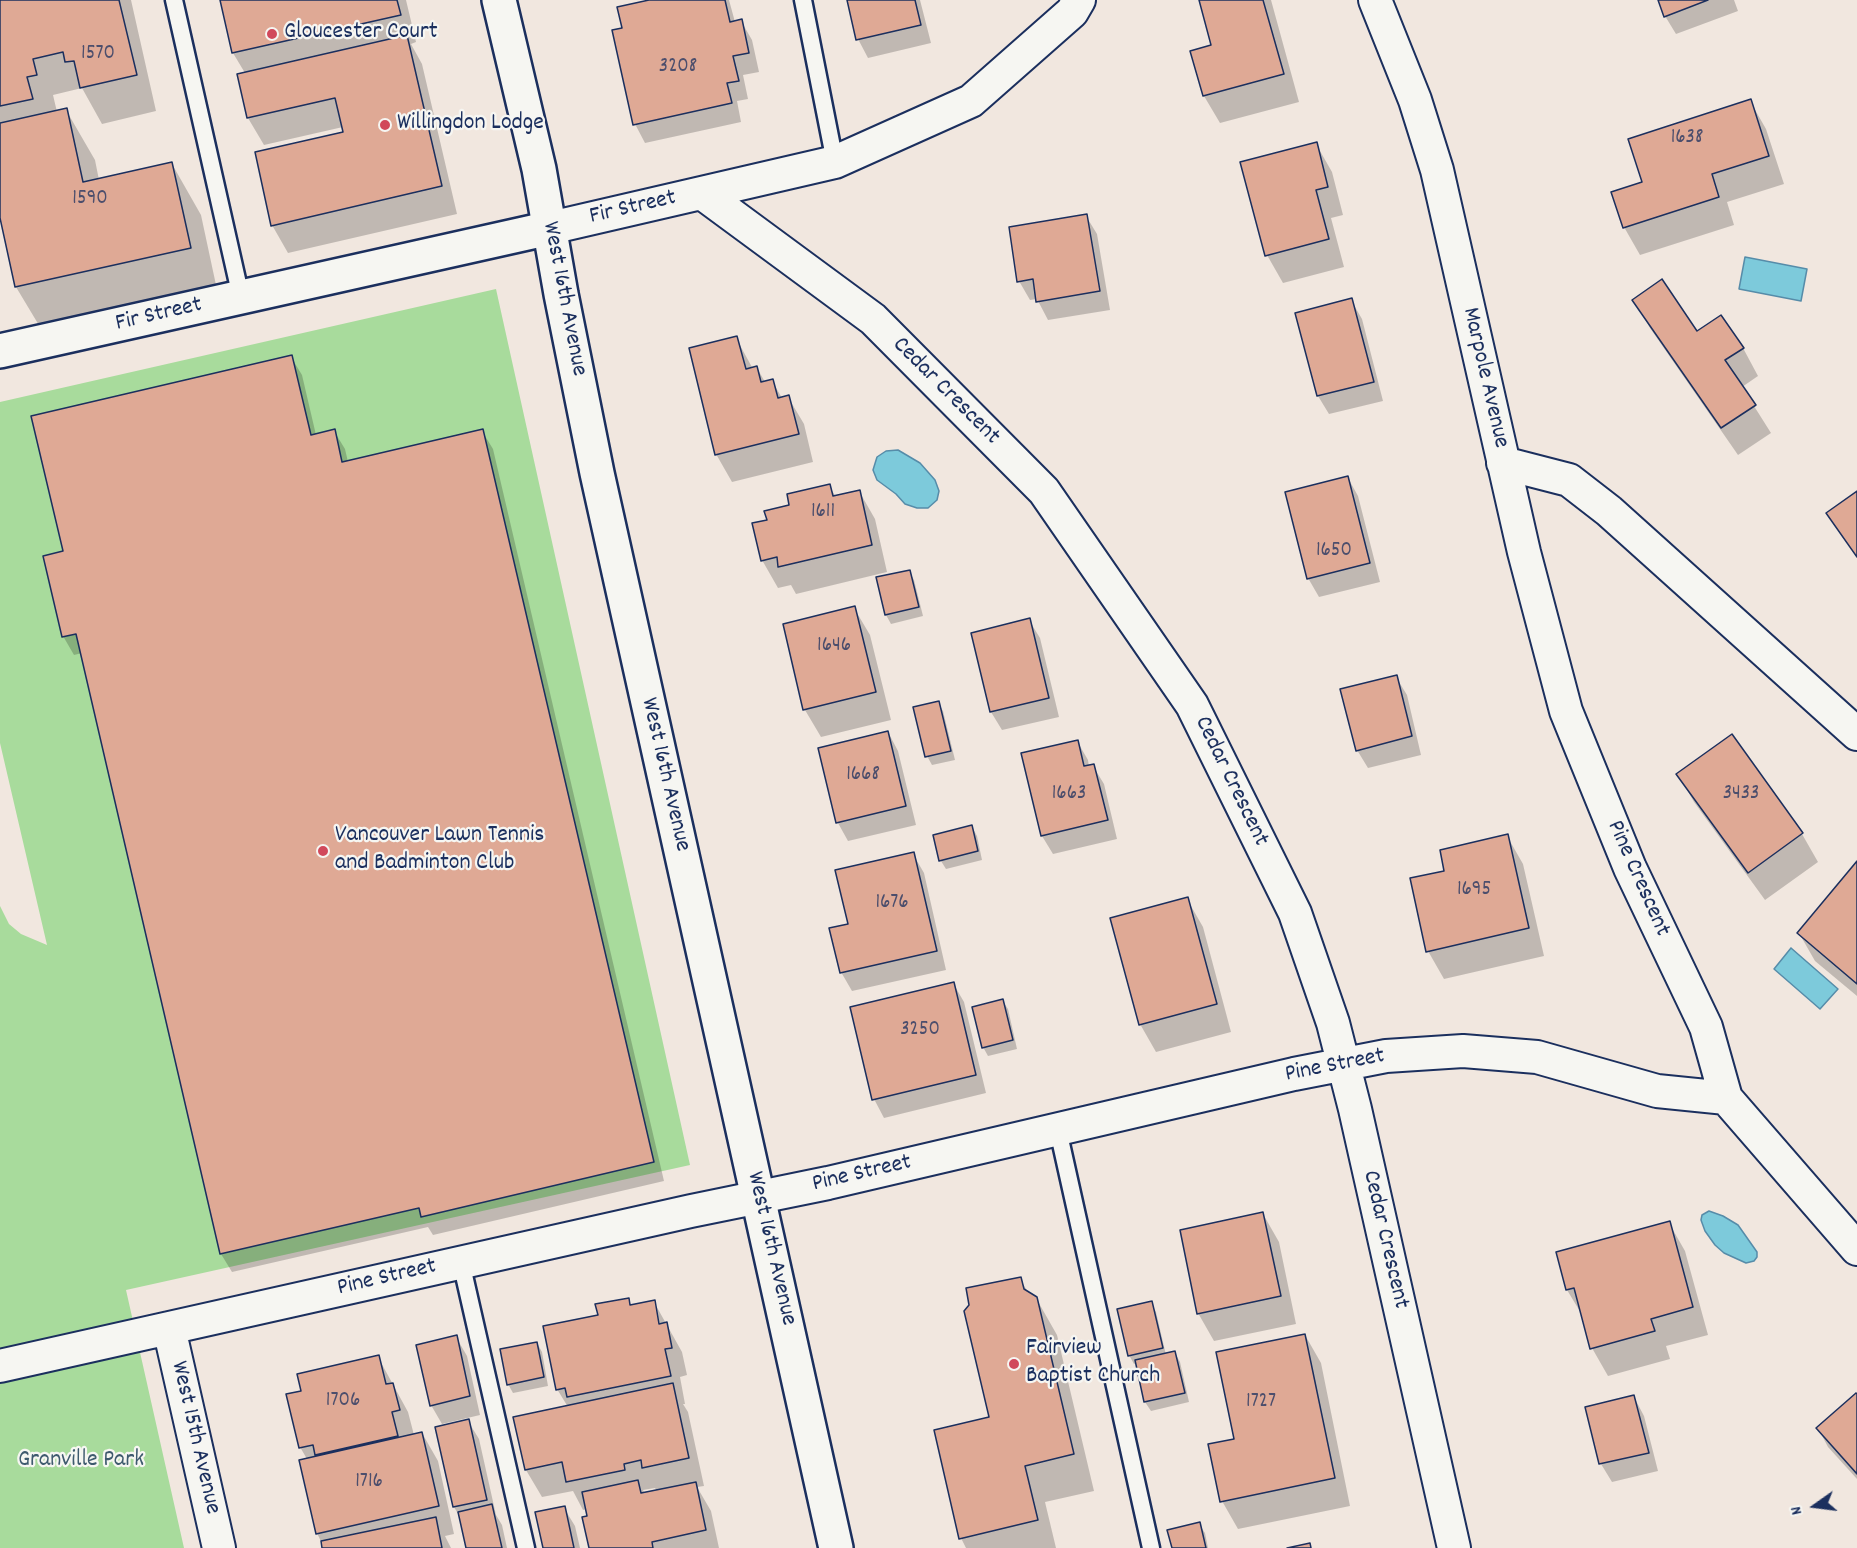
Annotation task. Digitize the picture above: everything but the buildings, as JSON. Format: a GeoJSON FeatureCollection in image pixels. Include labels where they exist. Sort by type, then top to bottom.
{"type":"FeatureCollection","features":[{"type":"Feature","properties":{"kind":"main road","name":"West 16th Avenue"},"geometry":{"type":"LineString","coordinates":[[499,0],[539,169],[561,294],[597,473],[836,1548]]}},
{"type":"Feature","properties":{"kind":"main road","name":"Fir Street"},"geometry":{"type":"LineString","coordinates":[[0,351],[549,228]]}},
{"type":"Feature","properties":{"kind":"street","name":"Fir Street"},"geometry":{"type":"LineString","coordinates":[[549,228],[835,162],[971,101],[1072,12],[1079,0]]}},
{"type":"Feature","properties":{"kind":"street","name":"Marpole Avenue"},"geometry":{"type":"LineString","coordinates":[[1375,0],[1415,100],[1437,170],[1503,463],[1569,480],[1610,511],[1857,734]]}},
{"type":"Feature","properties":{"kind":"street","name":"Cedar Crescent"},"geometry":{"type":"LineString","coordinates":[[702,193],[873,319],[1044,491],[1192,705],[1295,913],[1333,1023],[1454,1548]]}},
{"type":"Feature","properties":{"kind":"street","name":"Pine Crescent"},"geometry":{"type":"LineString","coordinates":[[1503,463],[1566,711],[1630,868],[1706,1027],[1725,1098],[1857,1249]]}},
{"type":"Feature","properties":{"kind":"street","name":"Pine Street"},"geometry":{"type":"LineString","coordinates":[[0,1366],[758,1196],[840,1180],[1294,1074],[1386,1056],[1463,1051],[1537,1057],[1657,1091],[1725,1098]]}},
{"type":"Feature","properties":{"kind":"street","name":"West 15th Avenue"},"geometry":{"type":"LineString","coordinates":[[169,1328],[219,1548]]}},
{"type":"Feature","properties":{"kind":"lane"},"geometry":{"type":"LineString","coordinates":[[174,0],[242,297]]}},
{"type":"Feature","properties":{"kind":"lane"},"geometry":{"type":"LineString","coordinates":[[802,0],[835,162]]}},
{"type":"Feature","properties":{"kind":"lane"},"geometry":{"type":"LineString","coordinates":[[1058,1130],[1150,1548]]}},
{"type":"Feature","properties":{"kind":"lane"},"geometry":{"type":"LineString","coordinates":[[461,1262],[526,1548]]}},
{"type":"Feature","properties":{"kind":"green space","name":"Vancouver Lawn Tennis and Badminton Club"},"geometry":{"type":"Polygon","coordinates":[[[496,289],[690,1165],[126,1290],[184,1548],[0,1548],[0,906],[9,924],[21,934],[47,945],[0,743],[0,402],[496,289]]]}},
{"type":"Feature","properties":{"kind":"water"},"geometry":{"type":"Polygon","coordinates":[[[1745,257],[1807,269],[1801,301],[1739,289],[1745,257]]]}},
{"type":"Feature","properties":{"kind":"water"},"geometry":{"type":"Polygon","coordinates":[[[898,450],[920,463],[935,480],[939,491],[937,500],[928,508],[917,508],[905,504],[877,480],[873,470],[877,457],[886,451],[898,450]]]}},
{"type":"Feature","properties":{"kind":"water"},"geometry":{"type":"Polygon","coordinates":[[[1791,948],[1838,989],[1820,1009],[1774,969],[1791,948]]]}},
{"type":"Feature","properties":{"kind":"water"},"geometry":{"type":"Polygon","coordinates":[[[1709,1211],[1738,1225],[1757,1252],[1754,1261],[1746,1263],[1724,1253],[1715,1245],[1705,1231],[1701,1220],[1702,1215],[1709,1211]]]}},
{"type":"Feature","properties":{"kind":"place","name":"Gloucester Court"},"geometry":{"type":"Point","coordinates":[272,34]}},
{"type":"Feature","properties":{"kind":"place","name":"Willingdon Lodge"},"geometry":{"type":"Point","coordinates":[385,125]}},
{"type":"Feature","properties":{"kind":"place","name":"Vancouver Lawn Tennis and Badminton Club"},"geometry":{"type":"Point","coordinates":[323,851]}},
{"type":"Feature","properties":{"kind":"place","name":"Fairview Baptist Church"},"geometry":{"type":"Point","coordinates":[1014,1364]}},
{"type":"Feature","properties":{"kind":"park label","name":"Granville Park"},"geometry":{"type":"Point","coordinates":[81,1462]}}]}
